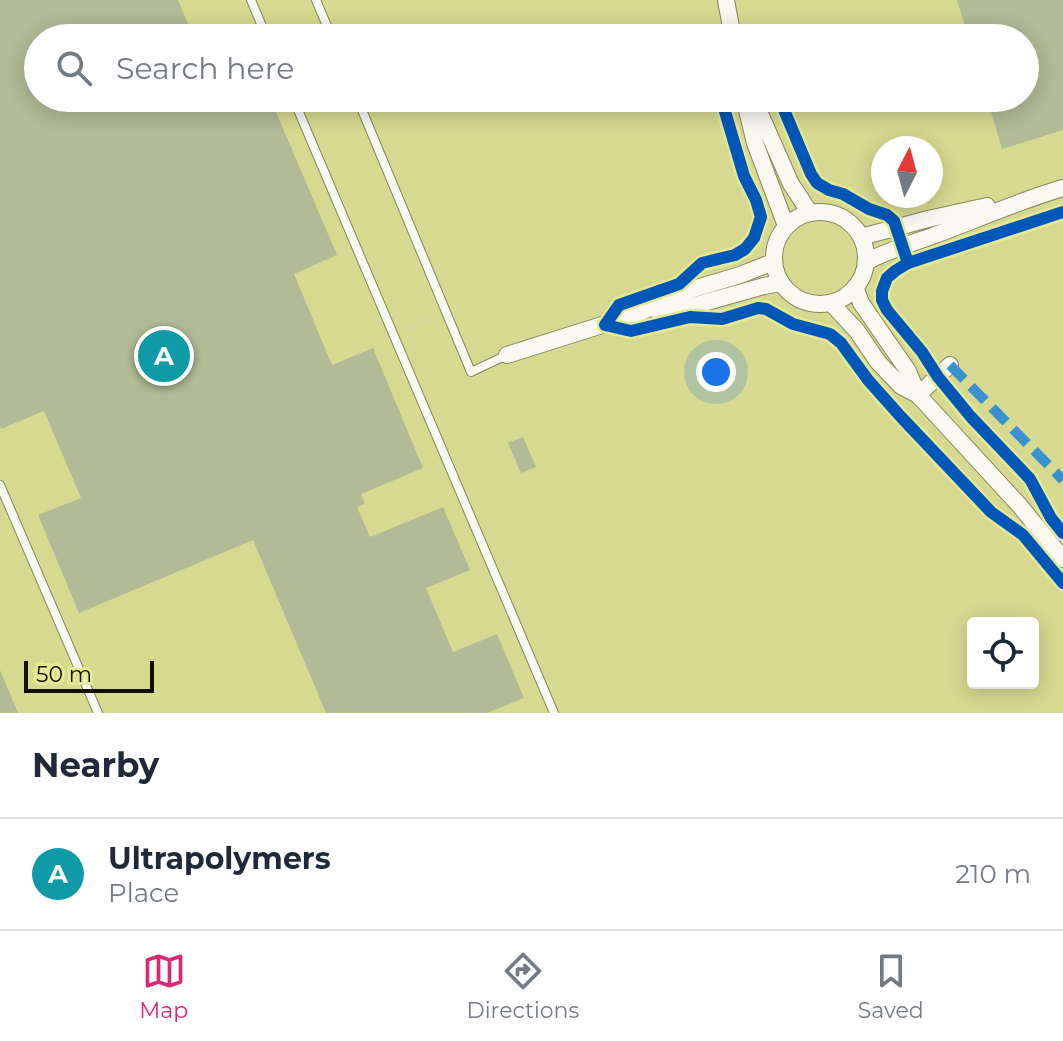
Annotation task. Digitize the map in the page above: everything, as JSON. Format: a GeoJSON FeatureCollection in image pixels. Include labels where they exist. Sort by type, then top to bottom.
{"type":"FeatureCollection","features":[{"type":"Feature","properties":{"kind":"street"},"geometry":{"type":"LineString","coordinates":[[726,0],[730,24]]}},
{"type":"Feature","properties":{"kind":"street"},"geometry":{"type":"LineString","coordinates":[[747,112],[755,143],[786,226]]}},
{"type":"Feature","properties":{"kind":"street"},"geometry":{"type":"LineString","coordinates":[[759,112],[791,184],[810,213]]}},
{"type":"Feature","properties":{"kind":"street"},"geometry":{"type":"LineString","coordinates":[[861,237],[1063,188]]}},
{"type":"Feature","properties":{"kind":"street"},"geometry":{"type":"LineString","coordinates":[[866,262],[881,253],[1032,197]]}},
{"type":"Feature","properties":{"kind":"street"},"geometry":{"type":"LineString","coordinates":[[825,212],[852,225],[865,249],[863,275],[845,297],[831,303],[803,301],[791,294],[781,283],[773,262],[774,249],[786,226],[810,213],[825,212]]}},
{"type":"Feature","properties":{"kind":"street"},"geometry":{"type":"LineString","coordinates":[[507,355],[637,314],[690,290],[773,262]]}},
{"type":"Feature","properties":{"kind":"street"},"geometry":{"type":"LineString","coordinates":[[637,314],[696,305],[781,283]]}},
{"type":"Feature","properties":{"kind":"street"},"geometry":{"type":"LineString","coordinates":[[855,287],[861,303],[908,371],[918,395]]}},
{"type":"Feature","properties":{"kind":"street"},"geometry":{"type":"LineString","coordinates":[[831,303],[857,331],[878,362],[901,386],[918,395],[1020,506],[1063,559]]}},
{"type":"Feature","properties":{"kind":"street"},"geometry":{"type":"LineString","coordinates":[[918,395],[950,365]]}},
{"type":"Feature","properties":{"kind":"lane"},"geometry":{"type":"LineString","coordinates":[[251,0],[261,24]]}},
{"type":"Feature","properties":{"kind":"lane"},"geometry":{"type":"LineString","coordinates":[[316,0],[326,24]]}},
{"type":"Feature","properties":{"kind":"lane"},"geometry":{"type":"LineString","coordinates":[[299,112],[554,713]]}},
{"type":"Feature","properties":{"kind":"lane"},"geometry":{"type":"LineString","coordinates":[[363,112],[471,372],[507,355]]}},
{"type":"Feature","properties":{"kind":"lane"},"geometry":{"type":"LineString","coordinates":[[0,485],[98,713]]}},
{"type":"Feature","properties":{"kind":"path"},"geometry":{"type":"LineString","coordinates":[[394,335],[446,313]]}},
{"type":"Feature","properties":{"kind":"shaded area"},"geometry":{"type":"Polygon","coordinates":[[[0,0],[1063,0],[1063,713],[0,713],[0,0]]]}},
{"type":"Feature","properties":{"kind":"building"},"geometry":{"type":"Polygon","coordinates":[[[0,0],[178,0],[188,24],[24,24],[24,112],[276,112],[337,255],[294,274],[332,365],[373,348],[423,468],[361,494],[365,504],[357,507],[370,537],[443,507],[470,570],[426,588],[453,652],[497,634],[524,698],[487,713],[326,713],[253,540],[79,613],[38,515],[81,498],[44,411],[1,429],[0,0]]]}},
{"type":"Feature","properties":{"kind":"building"},"geometry":{"type":"Polygon","coordinates":[[[957,0],[1063,0],[1063,130],[1002,149],[991,112],[1039,112],[1039,24],[965,24],[957,0]]]}},
{"type":"Feature","properties":{"kind":"building"},"geometry":{"type":"Polygon","coordinates":[[[523,437],[536,467],[521,473],[508,443],[523,437]]]}},
{"type":"Feature","properties":{"kind":"building"},"geometry":{"type":"Polygon","coordinates":[[[0,670],[18,713],[0,713],[0,670]]]}},
{"type":"Feature","properties":{"kind":"marked path"},"geometry":{"type":"LineString","coordinates":[[950,365],[1063,480]]}},
{"type":"Feature","properties":{"kind":"cycle path"},"geometry":{"type":"LineString","coordinates":[[725,112],[744,176],[761,217],[754,238],[735,255],[702,263],[679,284],[619,305],[605,325],[631,331],[690,317],[722,319],[758,308],[766,309],[793,324],[830,334],[841,343],[902,418],[991,512],[1023,535],[1063,583]]}},
{"type":"Feature","properties":{"kind":"cycle path"},"geometry":{"type":"LineString","coordinates":[[785,112],[817,183],[894,221],[908,263]]}},
{"type":"Feature","properties":{"kind":"cycle path"},"geometry":{"type":"LineString","coordinates":[[1063,212],[908,263],[887,278],[882,291],[887,310],[971,417],[1030,479],[1051,518],[1063,533]]}},
{"type":"Feature","properties":{"kind":"place","name":"Ultrapolymers"},"geometry":{"type":"Point","coordinates":[164,356]}}]}
